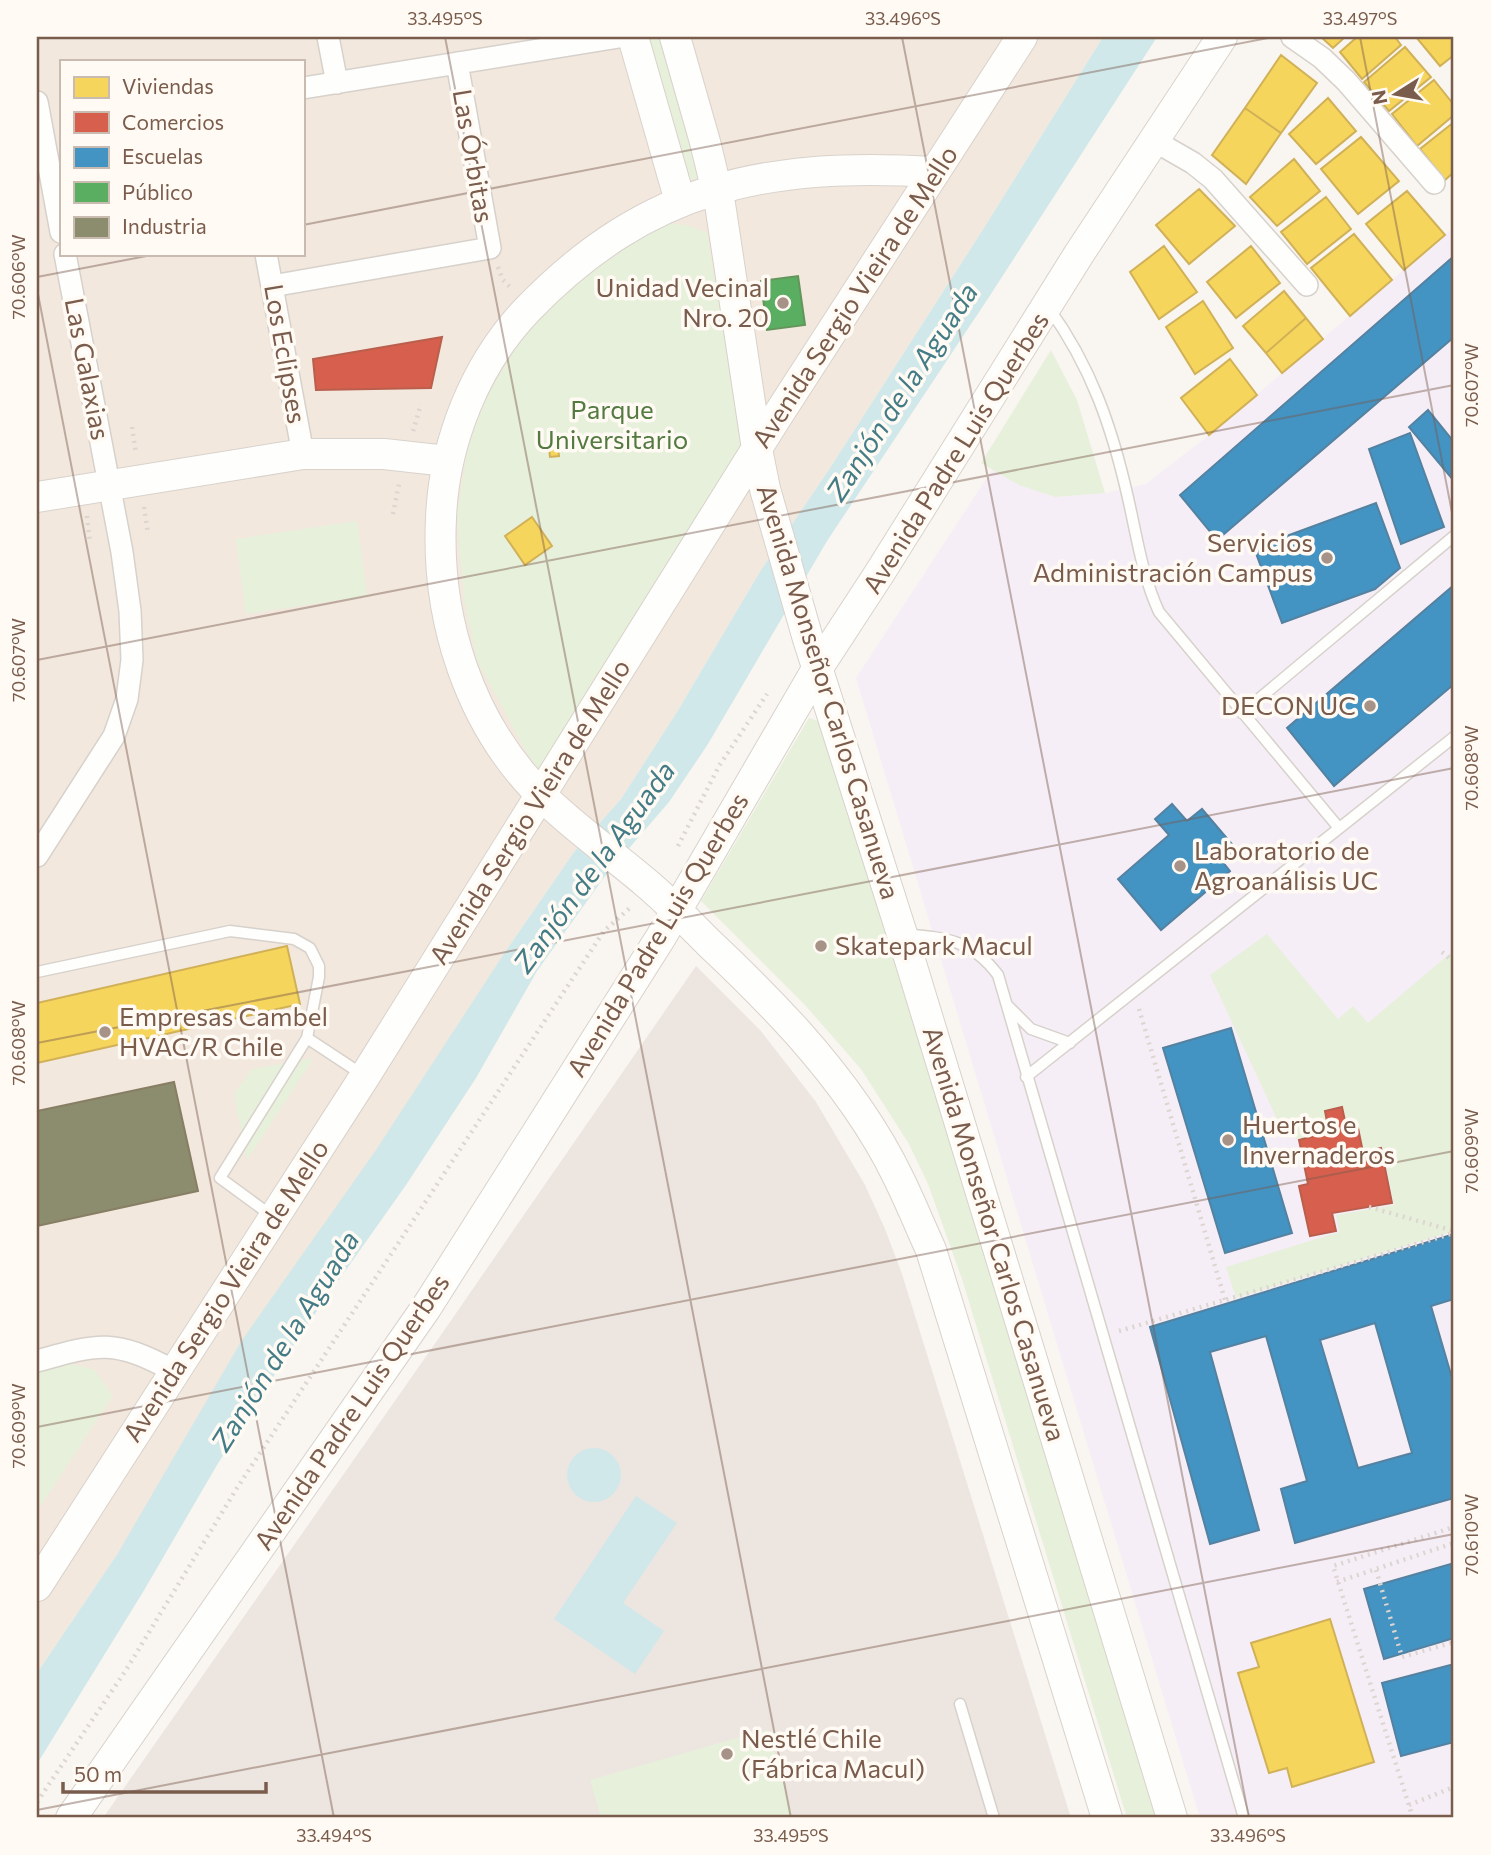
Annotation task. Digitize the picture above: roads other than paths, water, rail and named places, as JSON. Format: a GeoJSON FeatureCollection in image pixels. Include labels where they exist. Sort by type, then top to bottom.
{"type":"FeatureCollection","features":[{"type":"Feature","properties":{"kind":"main road"},"geometry":{"type":"LineString","coordinates":[[633,37],[680,201]]}},
{"type":"Feature","properties":{"kind":"main road","name":"Avenida Monseñor Carlos Casanueva"},"geometry":{"type":"LineString","coordinates":[[675,37],[716,188],[765,489],[817,669],[902,934],[1172,1818]]}},
{"type":"Feature","properties":{"kind":"main road","name":"Avenida Sergio Vieira de Mello"},"geometry":{"type":"LineString","coordinates":[[37,1586],[365,1076],[757,449],[1022,37]]}},
{"type":"Feature","properties":{"kind":"main road","name":"Avenida Padre Luis Querbes"},"geometry":{"type":"LineString","coordinates":[[71,1818],[426,1308],[660,896],[817,669],[1079,254],[1222,37]]}},
{"type":"Feature","properties":{"kind":"main road"},"geometry":{"type":"LineString","coordinates":[[935,172],[824,172],[741,181],[680,201],[643,219],[577,262],[529,308],[501,341],[488,362],[460,422],[447,461],[442,499],[440,551],[443,591],[460,663],[486,720],[514,765],[569,821],[660,896],[801,1035],[855,1103],[897,1175],[931,1250],[1107,1818]]}},
{"type":"Feature","properties":{"kind":"main road"},"geometry":{"type":"LineString","coordinates":[[37,498],[303,454],[384,454],[447,461]]}},
{"type":"Feature","properties":{"kind":"street"},"geometry":{"type":"LineString","coordinates":[[328,37],[337,83]]}},
{"type":"Feature","properties":{"kind":"street"},"geometry":{"type":"LineString","coordinates":[[304,88],[619,37]]}},
{"type":"Feature","properties":{"kind":"street"},"geometry":{"type":"LineString","coordinates":[[1292,37],[1322,58],[1346,81],[1434,183]]}},
{"type":"Feature","properties":{"kind":"street","name":"Las Órbitas"},"geometry":{"type":"LineString","coordinates":[[272,286],[490,248],[457,63]]}},
{"type":"Feature","properties":{"kind":"street"},"geometry":{"type":"LineString","coordinates":[[37,102],[52,129],[60,221]]}},
{"type":"Feature","properties":{"kind":"street"},"geometry":{"type":"LineString","coordinates":[[1153,140],[1193,163],[1213,179],[1307,285]]}},
{"type":"Feature","properties":{"kind":"street","name":"Las Galaxias"},"geometry":{"type":"LineString","coordinates":[[37,856],[114,736],[122,718],[129,689],[132,660],[130,611],[65,256]]}},
{"type":"Feature","properties":{"kind":"street","name":"Los Eclipses"},"geometry":{"type":"LineString","coordinates":[[266,256],[303,454]]}},
{"type":"Feature","properties":{"kind":"street"},"geometry":{"type":"LineString","coordinates":[[37,1361],[96,1346],[117,1347],[141,1354],[174,1371]]}},
{"type":"Feature","properties":{"kind":"lane"},"geometry":{"type":"LineString","coordinates":[[1048,307],[1071,338],[1088,373],[1113,442],[1129,500],[1137,547],[1150,592],[1159,612],[1339,828]]}},
{"type":"Feature","properties":{"kind":"lane"},"geometry":{"type":"LineString","coordinates":[[1242,713],[1454,536]]}},
{"type":"Feature","properties":{"kind":"lane"},"geometry":{"type":"LineString","coordinates":[[1026,1077],[1454,737]]}},
{"type":"Feature","properties":{"kind":"lane"},"geometry":{"type":"LineString","coordinates":[[37,972],[230,932],[294,939],[310,948],[319,966],[319,977],[307,1038],[220,1178],[274,1217]]}},
{"type":"Feature","properties":{"kind":"lane"},"geometry":{"type":"LineString","coordinates":[[902,934],[944,939],[973,950],[985,958],[998,975],[1244,1818]]}},
{"type":"Feature","properties":{"kind":"lane"},"geometry":{"type":"LineString","coordinates":[[1005,1003],[1031,1029],[1070,1042]]}},
{"type":"Feature","properties":{"kind":"lane"},"geometry":{"type":"LineString","coordinates":[[307,1038],[365,1076]]}},
{"type":"Feature","properties":{"kind":"lane"},"geometry":{"type":"LineString","coordinates":[[960,1704],[995,1818]]}},
{"type":"Feature","properties":{"kind":"water","name":"Zanjón de la Aguada"},"geometry":{"type":"Polygon","coordinates":[[[1103,37],[1157,37],[827,541],[708,744],[669,802],[605,876],[537,971],[476,1078],[406,1185],[300,1335],[217,1465],[143,1592],[37,1764],[37,1673],[118,1553],[242,1340],[376,1150],[503,955],[574,852],[621,799],[677,712],[761,570],[830,468],[1103,37]]]}},
{"type":"Feature","properties":{"kind":"water"},"geometry":{"type":"Polygon","coordinates":[[[594,1448],[613,1456],[621,1475],[613,1494],[594,1502],[575,1494],[567,1475],[575,1456],[594,1448]]]}},
{"type":"Feature","properties":{"kind":"water"},"geometry":{"type":"Polygon","coordinates":[[[636,1496],[677,1523],[623,1603],[664,1631],[635,1674],[554,1619],[636,1496]]]}},
{"type":"Feature","properties":{"kind":"place","name":"Unidad Vecinal Nro. 20"},"geometry":{"type":"Point","coordinates":[783,303]}},
{"type":"Feature","properties":{"kind":"place","name":"Servicios Administración Campus"},"geometry":{"type":"Point","coordinates":[1327,558]}},
{"type":"Feature","properties":{"kind":"place","name":"DECON UC"},"geometry":{"type":"Point","coordinates":[1370,706]}},
{"type":"Feature","properties":{"kind":"place","name":"Laboratorio de Agroanálisis UC"},"geometry":{"type":"Point","coordinates":[1180,866]}},
{"type":"Feature","properties":{"kind":"place","name":"Skatepark Macul"},"geometry":{"type":"Point","coordinates":[821,946]}},
{"type":"Feature","properties":{"kind":"place","name":"Empresas Cambel HVAC/R Chile"},"geometry":{"type":"Point","coordinates":[105,1032]}},
{"type":"Feature","properties":{"kind":"place","name":"Huertos e Invernaderos"},"geometry":{"type":"Point","coordinates":[1228,1140]}},
{"type":"Feature","properties":{"kind":"place","name":"Nestlé Chile (Fábrica Macul)"},"geometry":{"type":"Point","coordinates":[727,1754]}},
{"type":"Feature","properties":{"kind":"park label","name":"Parque Universitario"},"geometry":{"type":"Point","coordinates":[612,425]}}]}
